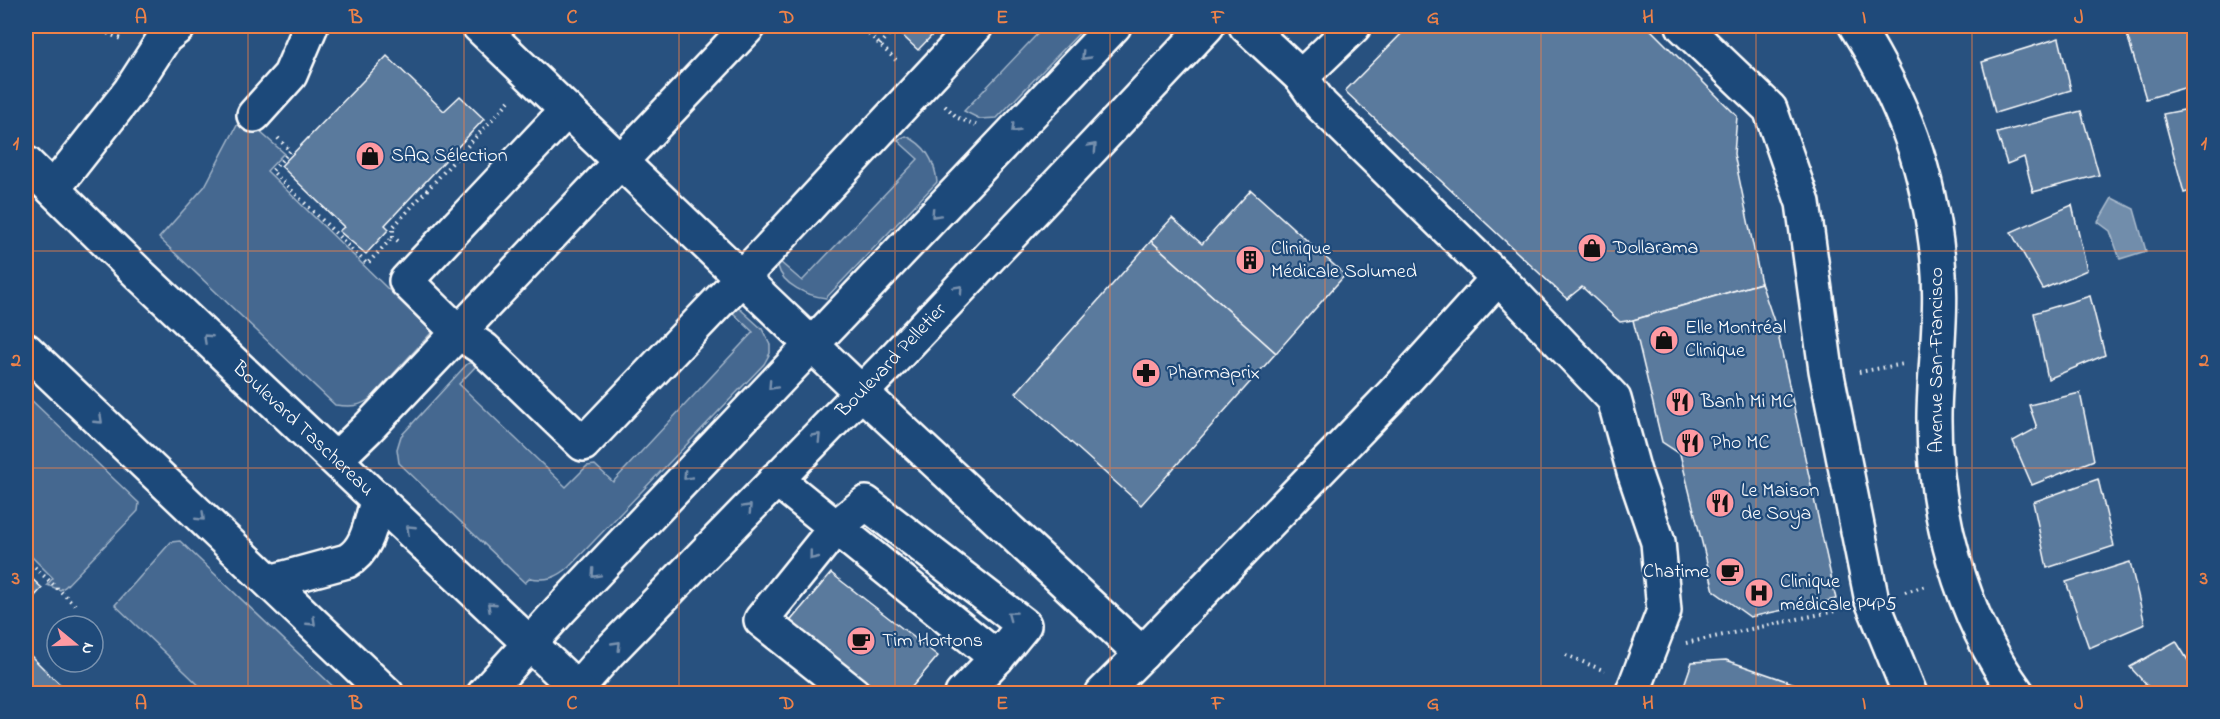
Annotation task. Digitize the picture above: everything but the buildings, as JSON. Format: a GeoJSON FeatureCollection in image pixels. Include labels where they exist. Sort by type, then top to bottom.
{"type":"FeatureCollection","features":[{"type":"Feature","properties":{"kind":"street"},"geometry":{"type":"LineString","coordinates":[[53,189],[130,91],[165,37],[179,26]]}},
{"type":"Feature","properties":{"kind":"street"},"geometry":{"type":"LineString","coordinates":[[265,125],[311,26]]}},
{"type":"Feature","properties":{"kind":"street"},"geometry":{"type":"LineString","coordinates":[[479,26],[861,392],[1143,654]]}},
{"type":"Feature","properties":{"kind":"street"},"geometry":{"type":"LineString","coordinates":[[336,459],[749,26]]}},
{"type":"Feature","properties":{"kind":"street"},"geometry":{"type":"LineString","coordinates":[[567,110],[406,281],[458,332],[484,349],[583,444],[976,26]]}},
{"type":"Feature","properties":{"kind":"street"},"geometry":{"type":"LineString","coordinates":[[484,693],[1114,26]]}},
{"type":"Feature","properties":{"kind":"street","name":"Boulevard Pelletier"},"geometry":{"type":"LineString","coordinates":[[577,692],[776,479],[1207,26]]}},
{"type":"Feature","properties":{"kind":"street"},"geometry":{"type":"LineString","coordinates":[[1246,26],[1301,77],[1320,105],[1498,278],[1614,399],[1634,472],[1658,542],[1664,610],[1632,693]]}},
{"type":"Feature","properties":{"kind":"street"},"geometry":{"type":"LineString","coordinates":[[1301,77],[1354,26]]}},
{"type":"Feature","properties":{"kind":"street"},"geometry":{"type":"LineString","coordinates":[[1683,26],[1770,109],[1803,203],[1826,370],[1872,601],[1910,693]]}},
{"type":"Feature","properties":{"kind":"street","name":"Avenue San-Francisco"},"geometry":{"type":"LineString","coordinates":[[1856,26],[1890,84],[1903,113],[1916,150],[1934,232],[1940,293],[1935,387],[1935,449],[1943,512],[1951,547],[1960,578],[1979,625],[2018,693]]}},
{"type":"Feature","properties":{"kind":"street","name":"Boulevard Taschereau"},"geometry":{"type":"LineString","coordinates":[[26,163],[138,273],[530,642],[577,692]]}},
{"type":"Feature","properties":{"kind":"street"},"geometry":{"type":"LineString","coordinates":[[1102,693],[1143,654],[1392,395],[1498,278]]}},
{"type":"Feature","properties":{"kind":"street"},"geometry":{"type":"LineString","coordinates":[[26,351],[387,693]]}},
{"type":"Feature","properties":{"kind":"street"},"geometry":{"type":"LineString","coordinates":[[776,479],[997,658]]}},
{"type":"Feature","properties":{"kind":"street"},"geometry":{"type":"LineString","coordinates":[[270,582],[354,558],[364,544],[378,498]]}},
{"type":"Feature","properties":{"kind":"street"},"geometry":{"type":"LineString","coordinates":[[854,693],[761,620],[836,527],[866,503],[1024,625],[997,658],[962,693]]}},
{"type":"Feature","properties":{"kind":"path"},"geometry":{"type":"LineString","coordinates":[[91,26],[129,42]]}},
{"type":"Feature","properties":{"kind":"path"},"geometry":{"type":"LineString","coordinates":[[860,26],[900,64]]}},
{"type":"Feature","properties":{"kind":"path"},"geometry":{"type":"LineString","coordinates":[[880,45],[894,28]]}},
{"type":"Feature","properties":{"kind":"path"},"geometry":{"type":"LineString","coordinates":[[265,125],[290,151],[272,171],[367,264],[393,237],[393,227],[512,97]]}},
{"type":"Feature","properties":{"kind":"path"},"geometry":{"type":"LineString","coordinates":[[943,104],[958,118],[969,124],[979,125]]}},
{"type":"Feature","properties":{"kind":"path"},"geometry":{"type":"LineString","coordinates":[[393,237],[423,264]]}},
{"type":"Feature","properties":{"kind":"path"},"geometry":{"type":"LineString","coordinates":[[372,248],[377,253]]}},
{"type":"Feature","properties":{"kind":"path"},"geometry":{"type":"LineString","coordinates":[[1858,372],[1905,364]]}},
{"type":"Feature","properties":{"kind":"path"},"geometry":{"type":"LineString","coordinates":[[26,559],[75,605]]}},
{"type":"Feature","properties":{"kind":"path"},"geometry":{"type":"LineString","coordinates":[[1898,593],[1930,585]]}},
{"type":"Feature","properties":{"kind":"path"},"geometry":{"type":"LineString","coordinates":[[1682,653],[1686,643],[1835,611]]}},
{"type":"Feature","properties":{"kind":"path"},"geometry":{"type":"LineString","coordinates":[[1566,654],[1606,671]]}},
{"type":"Feature","properties":{"kind":"shaded area"},"geometry":{"type":"Polygon","coordinates":[[[1045,26],[1086,26],[997,118],[980,119],[964,111],[1045,26]]]}},
{"type":"Feature","properties":{"kind":"shaded area"},"geometry":{"type":"Polygon","coordinates":[[[242,116],[284,153],[267,171],[432,332],[372,397],[363,403],[351,406],[335,405],[159,238],[205,186],[242,116]]]}},
{"type":"Feature","properties":{"kind":"shaded area"},"geometry":{"type":"Polygon","coordinates":[[[906,136],[924,149],[932,161],[937,182],[826,298],[811,295],[790,284],[780,273],[778,266],[780,262],[802,281],[918,159],[897,140],[906,136]]]}},
{"type":"Feature","properties":{"kind":"shaded area"},"geometry":{"type":"Polygon","coordinates":[[[2112,198],[2134,209],[2146,251],[2120,259],[2110,231],[2098,222],[2112,198]]]}},
{"type":"Feature","properties":{"kind":"shaded area"},"geometry":{"type":"Polygon","coordinates":[[[739,308],[762,329],[770,345],[770,353],[764,364],[569,567],[556,576],[546,579],[530,578],[525,583],[399,463],[397,449],[401,436],[467,364],[473,361],[478,364],[459,384],[566,487],[587,466],[595,465],[613,482],[753,332],[732,312],[739,308]]]}},
{"type":"Feature","properties":{"kind":"shaded area"},"geometry":{"type":"Polygon","coordinates":[[[26,395],[139,503],[138,511],[60,590],[47,585],[53,578],[26,551],[26,395]]]}},
{"type":"Feature","properties":{"kind":"shaded area"},"geometry":{"type":"Polygon","coordinates":[[[180,541],[340,693],[207,693],[115,605],[171,542],[180,541]]]}},
{"type":"Feature","properties":{"kind":"place","name":"SAQ Sélection"},"geometry":{"type":"Point","coordinates":[370,156]}},
{"type":"Feature","properties":{"kind":"place","name":"Dollarama"},"geometry":{"type":"Point","coordinates":[1592,248]}},
{"type":"Feature","properties":{"kind":"place","name":"Clinique Médicale Solumed"},"geometry":{"type":"Point","coordinates":[1250,260]}},
{"type":"Feature","properties":{"kind":"place","name":"Elle Montréal Clinique"},"geometry":{"type":"Point","coordinates":[1664,340]}},
{"type":"Feature","properties":{"kind":"place","name":"Pharmaprix"},"geometry":{"type":"Point","coordinates":[1146,373]}},
{"type":"Feature","properties":{"kind":"place","name":"Banh Mi MC"},"geometry":{"type":"Point","coordinates":[1680,402]}},
{"type":"Feature","properties":{"kind":"place","name":"Pho MC"},"geometry":{"type":"Point","coordinates":[1690,443]}},
{"type":"Feature","properties":{"kind":"place","name":"Le Maison de Soya"},"geometry":{"type":"Point","coordinates":[1720,503]}},
{"type":"Feature","properties":{"kind":"place","name":"Chatime"},"geometry":{"type":"Point","coordinates":[1730,572]}},
{"type":"Feature","properties":{"kind":"place","name":"Clinique médicale P4P5"},"geometry":{"type":"Point","coordinates":[1759,593]}},
{"type":"Feature","properties":{"kind":"place","name":"Tim Hortons"},"geometry":{"type":"Point","coordinates":[861,641]}}]}
